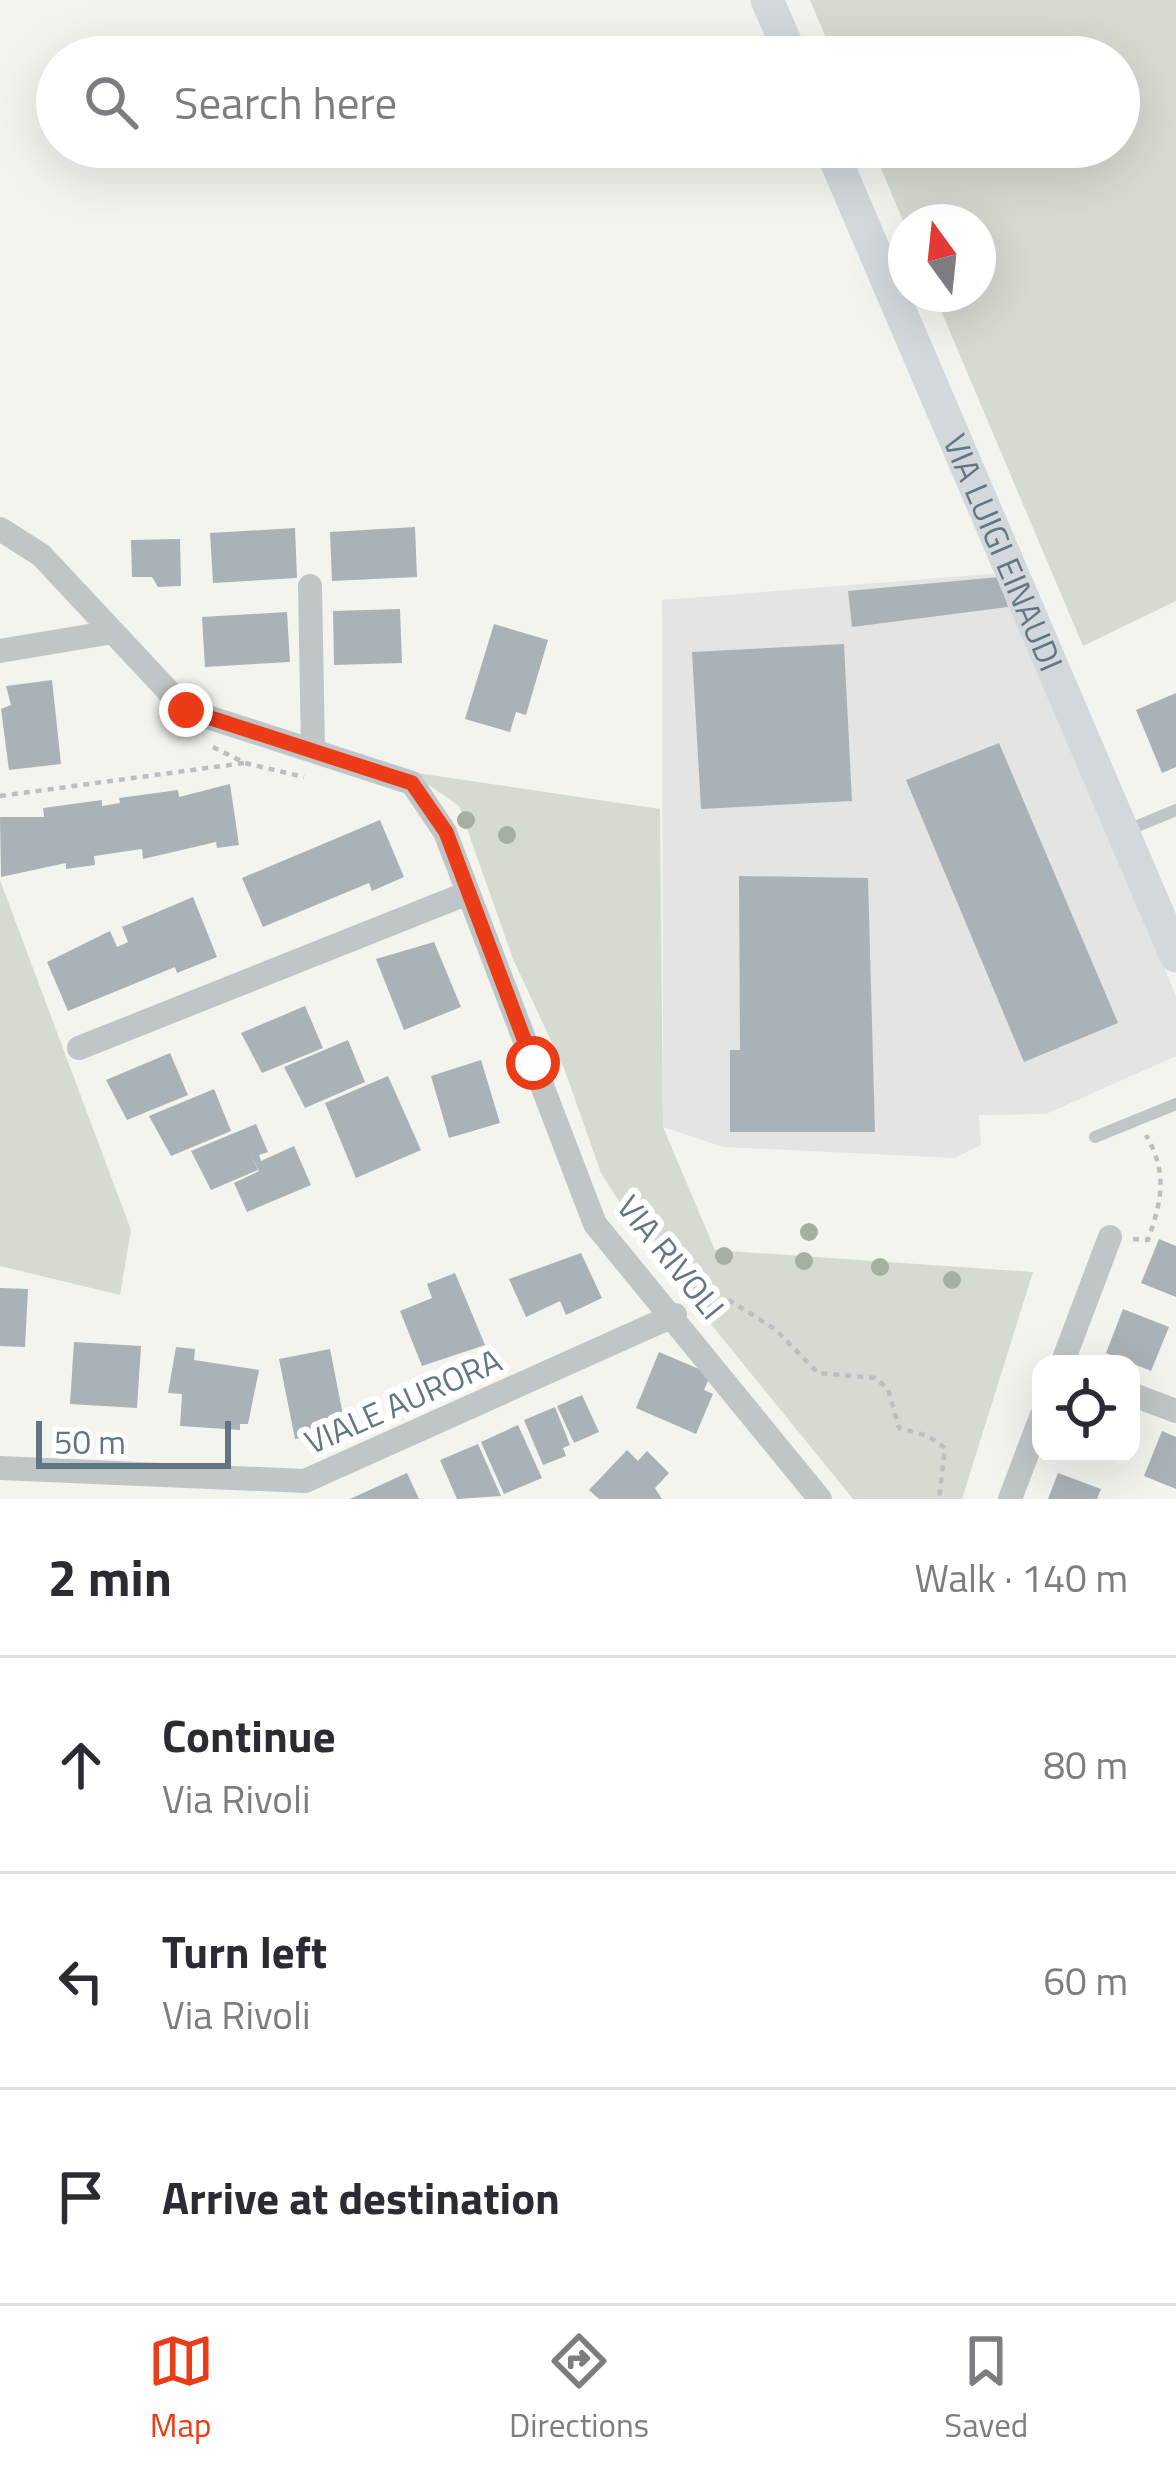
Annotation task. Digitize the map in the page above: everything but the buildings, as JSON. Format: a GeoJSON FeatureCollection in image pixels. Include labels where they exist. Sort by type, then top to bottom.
{"type":"FeatureCollection","features":[{"type":"Feature","properties":{"kind":"main road"},"geometry":{"type":"LineString","coordinates":[[767,0],[783,36]]}},
{"type":"Feature","properties":{"kind":"main road","name":"VIA LUIGI EINAUDI"},"geometry":{"type":"LineString","coordinates":[[839,168],[1176,956]]}},
{"type":"Feature","properties":{"kind":"street","name":"VIA RIVOLI"},"geometry":{"type":"LineString","coordinates":[[0,529],[41,555],[186,710],[412,783],[446,832],[596,1223],[820,1499]]}},
{"type":"Feature","properties":{"kind":"street"},"geometry":{"type":"LineString","coordinates":[[310,586],[313,750]]}},
{"type":"Feature","properties":{"kind":"street"},"geometry":{"type":"LineString","coordinates":[[0,651],[113,632]]}},
{"type":"Feature","properties":{"kind":"street"},"geometry":{"type":"LineString","coordinates":[[79,1048],[468,892]]}},
{"type":"Feature","properties":{"kind":"street"},"geometry":{"type":"LineString","coordinates":[[1064,1355],[1110,1237]]}},
{"type":"Feature","properties":{"kind":"street","name":"VIALE AURORA"},"geometry":{"type":"LineString","coordinates":[[0,1468],[305,1481],[678,1319]]}},
{"type":"Feature","properties":{"kind":"street"},"geometry":{"type":"LineString","coordinates":[[1140,1397],[1176,1411]]}},
{"type":"Feature","properties":{"kind":"street"},"geometry":{"type":"LineString","coordinates":[[1010,1499],[1032,1442]]}},
{"type":"Feature","properties":{"kind":"lane"},"geometry":{"type":"LineString","coordinates":[[1122,832],[1176,810]]}},
{"type":"Feature","properties":{"kind":"lane"},"geometry":{"type":"LineString","coordinates":[[1095,1137],[1176,1104]]}},
{"type":"Feature","properties":{"kind":"path"},"geometry":{"type":"LineString","coordinates":[[208,745],[245,763],[309,778]]}},
{"type":"Feature","properties":{"kind":"path"},"geometry":{"type":"LineString","coordinates":[[0,796],[245,763]]}},
{"type":"Feature","properties":{"kind":"path"},"geometry":{"type":"LineString","coordinates":[[1110,1237],[1148,1240],[1160,1206],[1161,1161],[1137,1120]]}},
{"type":"Feature","properties":{"kind":"path"},"geometry":{"type":"LineString","coordinates":[[678,1319],[726,1298],[776,1330],[818,1373],[875,1378],[888,1389],[899,1428],[928,1436],[945,1448],[938,1499]]}},
{"type":"Feature","properties":{"kind":"shaded area"},"geometry":{"type":"Polygon","coordinates":[[[810,0],[1176,0],[1176,601],[1083,646],[942,312],[996,312],[996,204],[896,204],[881,168],[1140,168],[1140,36],[825,36],[810,0]]]}},
{"type":"Feature","properties":{"kind":"shaded area"},"geometry":{"type":"Polygon","coordinates":[[[1003,573],[1176,996],[1176,1056],[1046,1114],[979,1115],[981,1145],[955,1158],[723,1147],[663,1127],[662,600],[1003,573]]]}},
{"type":"Feature","properties":{"kind":"shaded area"},"geometry":{"type":"Polygon","coordinates":[[[410,772],[660,809],[663,1127],[715,1250],[1033,1272],[962,1499],[853,1499],[649,1248],[601,1173],[565,1071],[513,959],[459,806],[410,772]]]}},
{"type":"Feature","properties":{"kind":"shaded area"},"geometry":{"type":"Polygon","coordinates":[[[0,880],[131,1230],[120,1295],[0,1266],[0,880]]]}},
{"type":"Feature","properties":{"kind":"route"},"geometry":{"type":"LineString","coordinates":[[186,710],[412,783],[446,832],[533,1063]]}}]}
